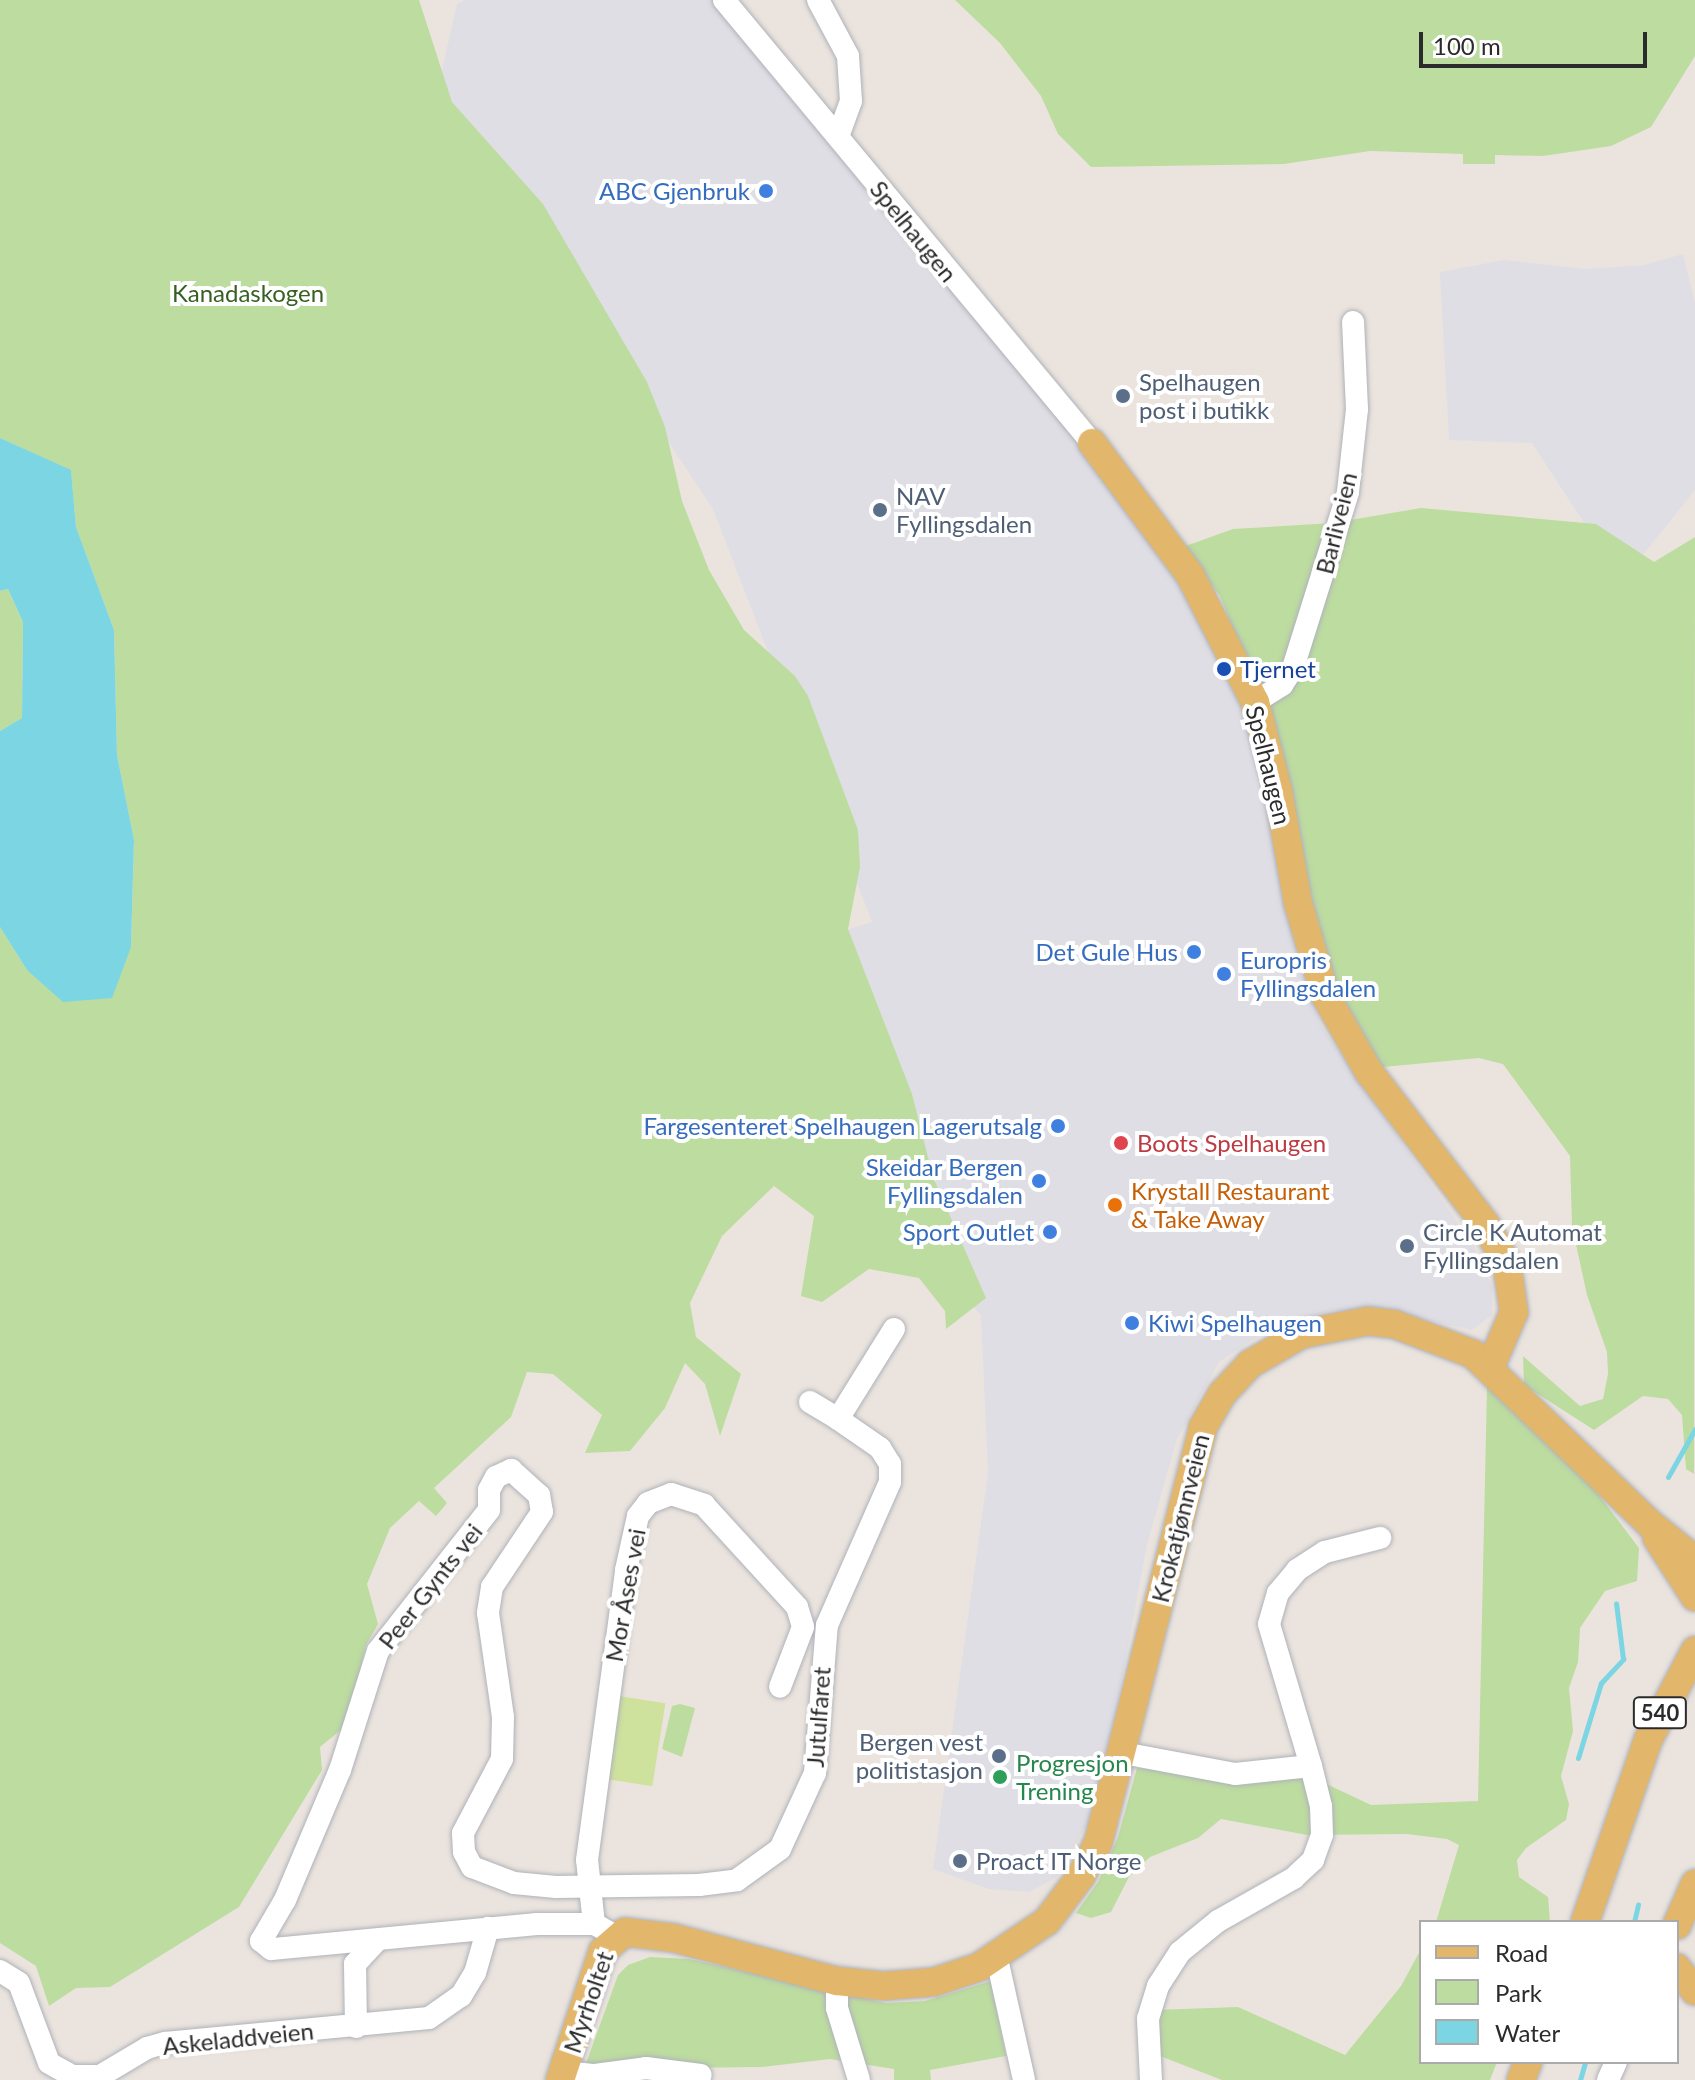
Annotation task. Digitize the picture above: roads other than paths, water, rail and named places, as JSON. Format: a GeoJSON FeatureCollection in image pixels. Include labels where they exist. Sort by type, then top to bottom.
{"type":"FeatureCollection","features":[{"type":"Feature","properties":{"kind":"main road","name":"Spelhaugen"},"geometry":{"type":"LineString","coordinates":[[1092,443],[1182,563],[1255,702],[1278,791],[1298,903],[1325,995],[1369,1072],[1486,1225],[1507,1265],[1514,1312],[1490,1368]]}},
{"type":"Feature","properties":{"kind":"main road","name":"Krokatjønnveien"},"geometry":{"type":"LineString","coordinates":[[605,1930],[651,1933],[837,1981],[884,1986],[934,1982],[997,1959],[1047,1921],[1081,1876],[1098,1843],[1123,1753],[1192,1457],[1212,1409],[1250,1364],[1302,1334],[1368,1321],[1450,1341],[1490,1368],[1649,1523],[1695,1560]]}},
{"type":"Feature","properties":{"kind":"main road","name":"Krokatjønnveien"},"geometry":{"type":"LineString","coordinates":[[1649,1523],[1695,1597]]}},
{"type":"Feature","properties":{"kind":"main road","name":"540"},"geometry":{"type":"LineString","coordinates":[[1586,1920],[1620,1829],[1648,1740],[1695,1651]]}},
{"type":"Feature","properties":{"kind":"main road","name":"540"},"geometry":{"type":"LineString","coordinates":[[1620,1829],[1658,1747],[1695,1687]]}},
{"type":"Feature","properties":{"kind":"main road"},"geometry":{"type":"LineString","coordinates":[[1679,1920],[1695,1884]]}},
{"type":"Feature","properties":{"kind":"main road","name":"Myrholtet"},"geometry":{"type":"LineString","coordinates":[[562,2076],[600,1958],[605,1930]]}},
{"type":"Feature","properties":{"kind":"street","name":"Spelhaugen"},"geometry":{"type":"LineString","coordinates":[[724,0],[1092,443]]}},
{"type":"Feature","properties":{"kind":"street"},"geometry":{"type":"LineString","coordinates":[[818,0],[848,56],[851,101],[838,136]]}},
{"type":"Feature","properties":{"kind":"street","name":"Barliveien"},"geometry":{"type":"LineString","coordinates":[[1255,702],[1282,685],[1293,668],[1348,492],[1357,409],[1353,322]]}},
{"type":"Feature","properties":{"kind":"street"},"geometry":{"type":"LineString","coordinates":[[838,1419],[894,1329]]}},
{"type":"Feature","properties":{"kind":"street","name":"Jutulfaret"},"geometry":{"type":"LineString","coordinates":[[592,1885],[737,1880],[768,1860],[787,1839],[815,1773],[827,1625],[890,1482],[890,1464],[880,1448],[810,1402]]}},
{"type":"Feature","properties":{"kind":"street","name":"Peer Gynts vei"},"geometry":{"type":"LineString","coordinates":[[592,1885],[502,1880],[472,1867],[464,1852],[469,1815],[497,1777],[502,1759],[503,1717],[488,1613],[492,1587],[542,1512],[539,1495],[511,1470],[496,1477],[489,1490],[489,1510],[378,1651],[340,1770],[285,1900],[261,1941],[271,1949],[488,1928],[605,1930]]}},
{"type":"Feature","properties":{"kind":"street","name":"Mor Åses vei"},"geometry":{"type":"LineString","coordinates":[[605,1930],[587,1860],[625,1573],[638,1516],[648,1503],[671,1494],[704,1505],[797,1607],[803,1627],[780,1687]]}},
{"type":"Feature","properties":{"kind":"street"},"geometry":{"type":"LineString","coordinates":[[1151,2080],[1148,2019],[1158,1986],[1180,1952],[1218,1921],[1294,1878],[1313,1860],[1322,1821],[1311,1766],[1269,1624],[1278,1593],[1297,1570],[1325,1552],[1380,1538]]}},
{"type":"Feature","properties":{"kind":"street"},"geometry":{"type":"LineString","coordinates":[[1123,1753],[1235,1774],[1311,1766]]}},
{"type":"Feature","properties":{"kind":"street","name":"Askeladdveien"},"geometry":{"type":"LineString","coordinates":[[0,1971],[19,1983],[49,2063],[72,2076],[116,2071],[134,2054],[165,2043],[429,2018],[453,2006],[475,1973],[488,1928]]}},
{"type":"Feature","properties":{"kind":"street"},"geometry":{"type":"LineString","coordinates":[[356,2027],[355,1964],[377,1940]]}},
{"type":"Feature","properties":{"kind":"street"},"geometry":{"type":"LineString","coordinates":[[997,1959],[1024,2080]]}},
{"type":"Feature","properties":{"kind":"street"},"geometry":{"type":"LineString","coordinates":[[837,1981],[837,2008],[859,2080]]}},
{"type":"Feature","properties":{"kind":"street","name":"Myrholtet"},"geometry":{"type":"LineString","coordinates":[[562,2076],[646,2068],[701,2075]]}},
{"type":"Feature","properties":{"kind":"water"},"geometry":{"type":"Polygon","coordinates":[[[0,438],[71,470],[76,527],[114,630],[117,755],[134,840],[131,947],[112,998],[63,1002],[27,970],[0,927],[0,731],[22,718],[23,622],[8,589],[0,591],[0,438]]]}},
{"type":"Feature","properties":{"kind":"waterway"},"geometry":{"type":"LineString","coordinates":[[1668,1477],[1695,1429]]}},
{"type":"Feature","properties":{"kind":"waterway"},"geometry":{"type":"LineString","coordinates":[[1578,1758],[1601,1683],[1623,1659],[1616,1603]]}},
{"type":"Feature","properties":{"kind":"waterway"},"geometry":{"type":"LineString","coordinates":[[1634,1920],[1638,1904]]}},
{"type":"Feature","properties":{"kind":"waterway"},"geometry":{"type":"LineString","coordinates":[[1580,2080],[1584,2064]]}},
{"type":"Feature","properties":{"kind":"place","name":"ABC Gjenbruk"},"geometry":{"type":"Point","coordinates":[766,191]}},
{"type":"Feature","properties":{"kind":"place","name":"Spelhaugen post i butikk"},"geometry":{"type":"Point","coordinates":[1123,396]}},
{"type":"Feature","properties":{"kind":"place","name":"NAV Fyllingsdalen"},"geometry":{"type":"Point","coordinates":[880,510]}},
{"type":"Feature","properties":{"kind":"place","name":"Tjernet"},"geometry":{"type":"Point","coordinates":[1224,669]}},
{"type":"Feature","properties":{"kind":"place","name":"Det Gule Hus"},"geometry":{"type":"Point","coordinates":[1194,952]}},
{"type":"Feature","properties":{"kind":"place","name":"Europris Fyllingsdalen"},"geometry":{"type":"Point","coordinates":[1224,974]}},
{"type":"Feature","properties":{"kind":"place","name":"Fargesenteret Spelhaugen Lagerutsalg"},"geometry":{"type":"Point","coordinates":[1058,1126]}},
{"type":"Feature","properties":{"kind":"place","name":"Boots Spelhaugen"},"geometry":{"type":"Point","coordinates":[1121,1143]}},
{"type":"Feature","properties":{"kind":"place","name":"Skeidar Bergen Fyllingsdalen"},"geometry":{"type":"Point","coordinates":[1039,1181]}},
{"type":"Feature","properties":{"kind":"place","name":"Krystall Restaurant & Take Away"},"geometry":{"type":"Point","coordinates":[1115,1205]}},
{"type":"Feature","properties":{"kind":"place","name":"Sport Outlet"},"geometry":{"type":"Point","coordinates":[1050,1232]}},
{"type":"Feature","properties":{"kind":"place","name":"Circle K Automat Fyllingsdalen"},"geometry":{"type":"Point","coordinates":[1407,1246]}},
{"type":"Feature","properties":{"kind":"place","name":"Kiwi Spelhaugen"},"geometry":{"type":"Point","coordinates":[1132,1323]}},
{"type":"Feature","properties":{"kind":"place","name":"Bergen vest politistasjon"},"geometry":{"type":"Point","coordinates":[999,1756]}},
{"type":"Feature","properties":{"kind":"place","name":"Progresjon Trening"},"geometry":{"type":"Point","coordinates":[1000,1777]}},
{"type":"Feature","properties":{"kind":"place","name":"Proact IT Norge"},"geometry":{"type":"Point","coordinates":[960,1861]}},
{"type":"Feature","properties":{"kind":"park label","name":"Kanadaskogen"},"geometry":{"type":"Point","coordinates":[248,293]}}]}
